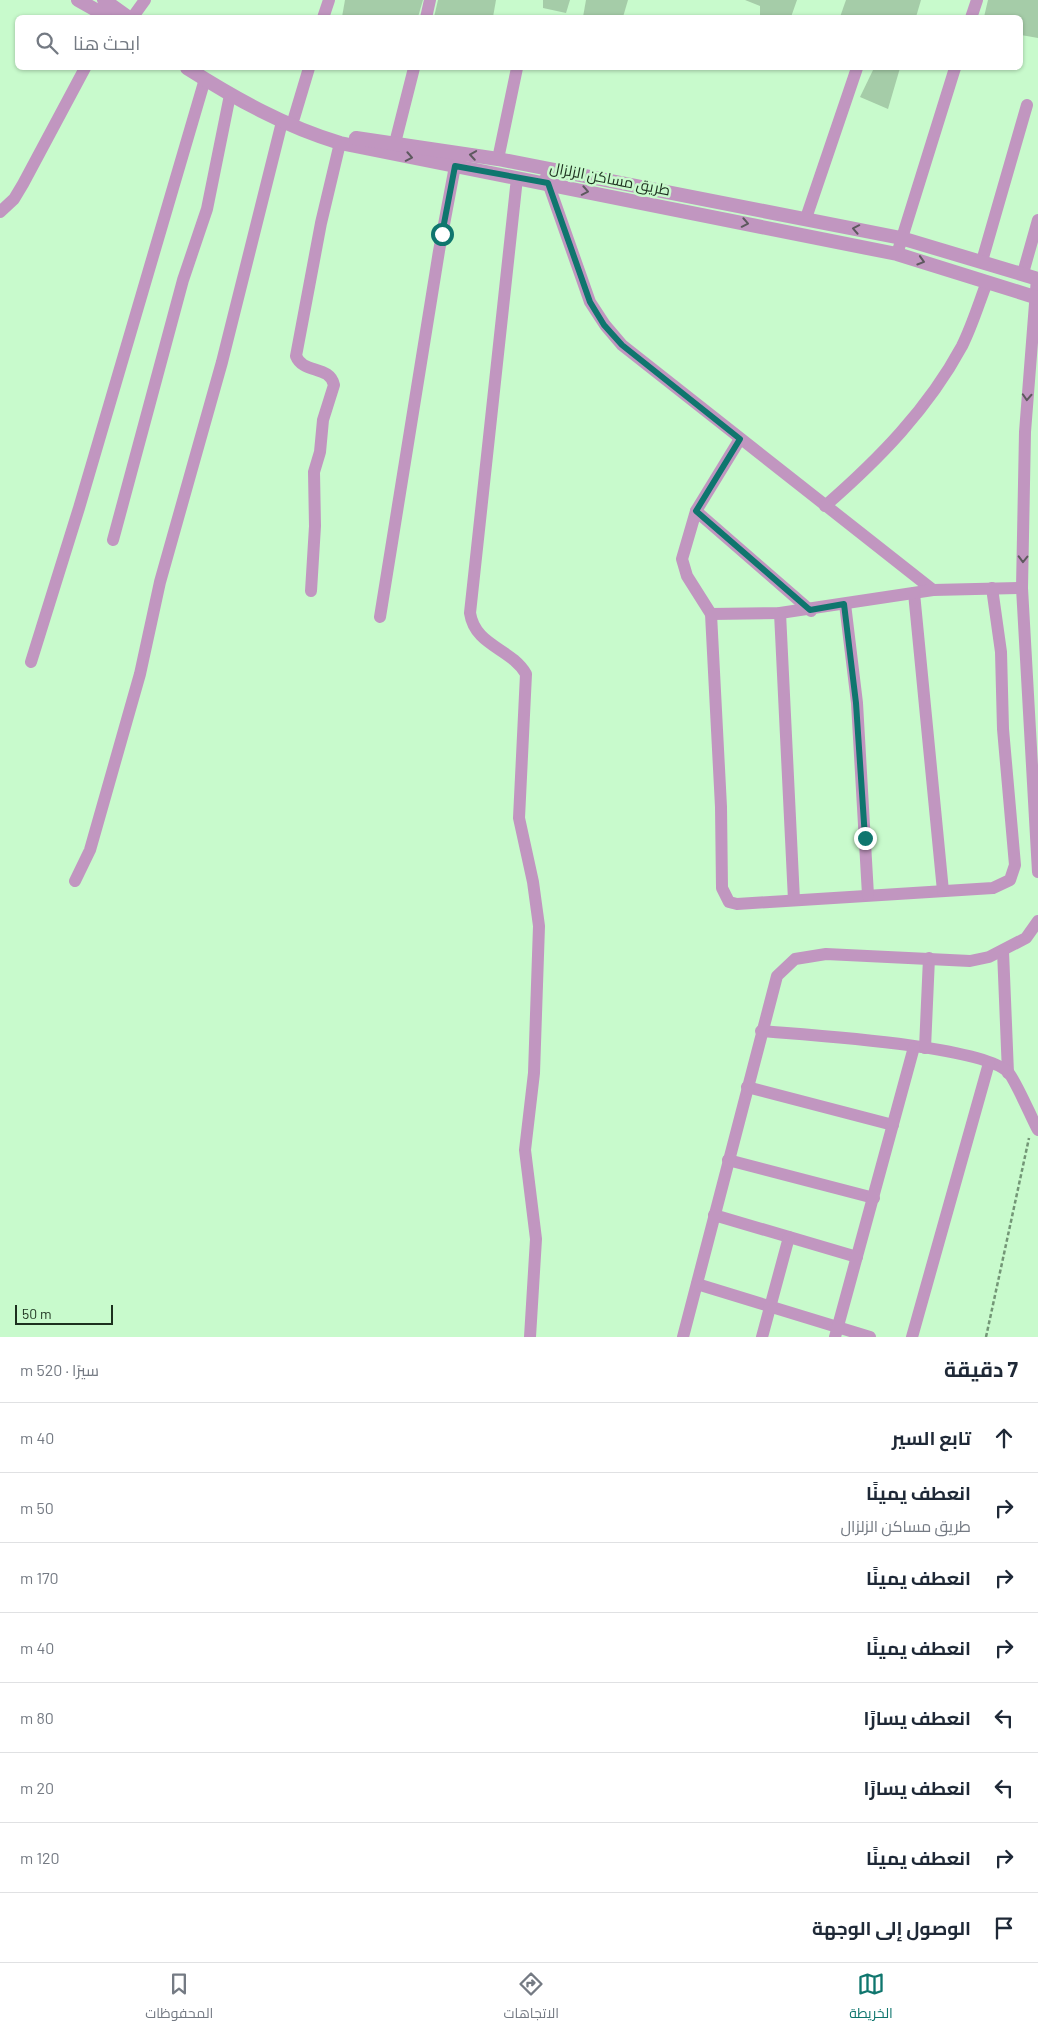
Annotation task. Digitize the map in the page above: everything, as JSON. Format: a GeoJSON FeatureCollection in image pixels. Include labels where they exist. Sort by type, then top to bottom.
{"type":"FeatureCollection","features":[{"type":"Feature","properties":{"kind":"street"},"geometry":{"type":"LineString","coordinates":[[78,0],[113,15]]}},
{"type":"Feature","properties":{"kind":"street"},"geometry":{"type":"LineString","coordinates":[[104,0],[113,15]]}},
{"type":"Feature","properties":{"kind":"street"},"geometry":{"type":"LineString","coordinates":[[133,15],[145,0]]}},
{"type":"Feature","properties":{"kind":"street"},"geometry":{"type":"LineString","coordinates":[[324,15],[328,0]]}},
{"type":"Feature","properties":{"kind":"street"},"geometry":{"type":"LineString","coordinates":[[427,15],[430,0]]}},
{"type":"Feature","properties":{"kind":"street"},"geometry":{"type":"LineString","coordinates":[[972,15],[977,0]]}},
{"type":"Feature","properties":{"kind":"street"},"geometry":{"type":"LineString","coordinates":[[0,212],[14,199],[23,184],[84,70]]}},
{"type":"Feature","properties":{"kind":"street"},"geometry":{"type":"LineString","coordinates":[[75,881],[90,850],[140,674],[160,582],[288,120],[308,70]]}},
{"type":"Feature","properties":{"kind":"street"},"geometry":{"type":"LineString","coordinates":[[395,143],[413,70]]}},
{"type":"Feature","properties":{"kind":"street"},"geometry":{"type":"LineString","coordinates":[[498,159],[517,70]]}},
{"type":"Feature","properties":{"kind":"street"},"geometry":{"type":"LineString","coordinates":[[806,218],[856,70]]}},
{"type":"Feature","properties":{"kind":"street"},"geometry":{"type":"LineString","coordinates":[[897,254],[954,70]]}},
{"type":"Feature","properties":{"kind":"street"},"geometry":{"type":"LineString","coordinates":[[31,662],[79,508],[203,73]]}},
{"type":"Feature","properties":{"kind":"street","name":"طريق مساكن الزلزال"},"geometry":{"type":"LineString","coordinates":[[203,73],[230,95],[340,143],[897,254],[1037,298]]}},
{"type":"Feature","properties":{"kind":"street","name":"طريق مساكن الزلزال"},"geometry":{"type":"LineString","coordinates":[[203,73],[243,93],[288,120],[342,134],[498,159],[806,218],[901,238],[1037,278]]}},
{"type":"Feature","properties":{"kind":"street"},"geometry":{"type":"LineString","coordinates":[[113,540],[183,280],[207,209],[230,95]]}},
{"type":"Feature","properties":{"kind":"street"},"geometry":{"type":"LineString","coordinates":[[982,262],[1027,105]]}},
{"type":"Feature","properties":{"kind":"street"},"geometry":{"type":"LineString","coordinates":[[311,591],[315,526],[314,472],[320,452],[323,420],[334,385],[328,375],[305,368],[299,363],[296,356],[321,223],[340,143]]}},
{"type":"Feature","properties":{"kind":"street"},"geometry":{"type":"LineString","coordinates":[[380,617],[439,251],[455,166]]}},
{"type":"Feature","properties":{"kind":"street"},"geometry":{"type":"LineString","coordinates":[[543,168],[590,302],[604,325],[622,345],[933,590]]}},
{"type":"Feature","properties":{"kind":"street"},"geometry":{"type":"LineString","coordinates":[[517,178],[470,613],[472,626],[482,638],[512,657],[526,674],[519,818],[533,882],[540,926],[534,1073],[525,1150],[536,1239],[530,1337]]}},
{"type":"Feature","properties":{"kind":"street"},"geometry":{"type":"LineString","coordinates":[[1023,273],[1038,220]]}},
{"type":"Feature","properties":{"kind":"street"},"geometry":{"type":"LineString","coordinates":[[1037,278],[1022,588],[1038,872]]}},
{"type":"Feature","properties":{"kind":"street"},"geometry":{"type":"LineString","coordinates":[[825,506],[891,445],[932,394],[962,345],[987,282]]}},
{"type":"Feature","properties":{"kind":"street"},"geometry":{"type":"LineString","coordinates":[[740,439],[696,511],[682,560],[687,576],[711,614],[721,806],[722,888],[729,902],[737,904],[993,888],[1007,883],[1015,869],[1003,729],[1001,652],[992,588]]}},
{"type":"Feature","properties":{"kind":"street"},"geometry":{"type":"LineString","coordinates":[[696,511],[810,610]]}},
{"type":"Feature","properties":{"kind":"street"},"geometry":{"type":"LineString","coordinates":[[711,614],[780,614],[933,590],[1022,588]]}},
{"type":"Feature","properties":{"kind":"street"},"geometry":{"type":"LineString","coordinates":[[914,593],[943,891]]}},
{"type":"Feature","properties":{"kind":"street"},"geometry":{"type":"LineString","coordinates":[[844,604],[856,703],[868,896]]}},
{"type":"Feature","properties":{"kind":"street"},"geometry":{"type":"LineString","coordinates":[[780,614],[794,900]]}},
{"type":"Feature","properties":{"kind":"street"},"geometry":{"type":"LineString","coordinates":[[683,1337],[761,1031],[777,976],[794,959],[826,954],[970,961],[1003,951],[1026,938],[1038,921]]}},
{"type":"Feature","properties":{"kind":"street"},"geometry":{"type":"LineString","coordinates":[[1003,951],[1008,1072],[1035,1125]]}},
{"type":"Feature","properties":{"kind":"street"},"geometry":{"type":"LineString","coordinates":[[836,1331],[893,1125],[919,1048],[929,958]]}},
{"type":"Feature","properties":{"kind":"street"},"geometry":{"type":"LineString","coordinates":[[761,1031],[958,1054],[989,1063],[1008,1072]]}},
{"type":"Feature","properties":{"kind":"street"},"geometry":{"type":"LineString","coordinates":[[912,1337],[989,1063]]}},
{"type":"Feature","properties":{"kind":"street"},"geometry":{"type":"LineString","coordinates":[[747,1087],[893,1125]]}},
{"type":"Feature","properties":{"kind":"street"},"geometry":{"type":"LineString","coordinates":[[728,1160],[874,1198]]}},
{"type":"Feature","properties":{"kind":"street"},"geometry":{"type":"LineString","coordinates":[[714,1215],[857,1257]]}},
{"type":"Feature","properties":{"kind":"street"},"geometry":{"type":"LineString","coordinates":[[762,1337],[789,1237]]}},
{"type":"Feature","properties":{"kind":"street"},"geometry":{"type":"LineString","coordinates":[[697,1284],[771,1306],[836,1331],[870,1337]]}},
{"type":"Feature","properties":{"kind":"path"},"geometry":{"type":"LineString","coordinates":[[986,1337],[1035,1125]]}},
{"type":"Feature","properties":{"kind":"green space"},"geometry":{"type":"Polygon","coordinates":[[[345,0],[423,0],[419,15],[342,15],[345,0]]]}},
{"type":"Feature","properties":{"kind":"green space"},"geometry":{"type":"Polygon","coordinates":[[[438,0],[496,0],[493,15],[434,15],[438,0]]]}},
{"type":"Feature","properties":{"kind":"green space"},"geometry":{"type":"Polygon","coordinates":[[[543,0],[570,0],[566,13],[543,8],[543,0]]]}},
{"type":"Feature","properties":{"kind":"green space"},"geometry":{"type":"Polygon","coordinates":[[[586,0],[628,0],[624,15],[583,15],[586,0]]]}},
{"type":"Feature","properties":{"kind":"green space"},"geometry":{"type":"Polygon","coordinates":[[[745,0],[797,0],[792,15],[760,15],[760,6],[745,0]]]}},
{"type":"Feature","properties":{"kind":"green space"},"geometry":{"type":"Polygon","coordinates":[[[846,0],[921,0],[917,15],[841,15],[846,0]]]}},
{"type":"Feature","properties":{"kind":"green space"},"geometry":{"type":"Polygon","coordinates":[[[988,0],[1038,0],[1038,38],[1023,35],[1023,15],[984,15],[988,0]]]}},
{"type":"Feature","properties":{"kind":"green space"},"geometry":{"type":"Polygon","coordinates":[[[873,70],[899,70],[888,109],[860,97],[873,70]]]}},
{"type":"Feature","properties":{"kind":"route"},"geometry":{"type":"LineString","coordinates":[[442,234],[455,166],[548,183],[590,302],[604,325],[622,345],[740,439],[696,511],[810,610],[844,604],[856,703],[865,838]]}}]}
